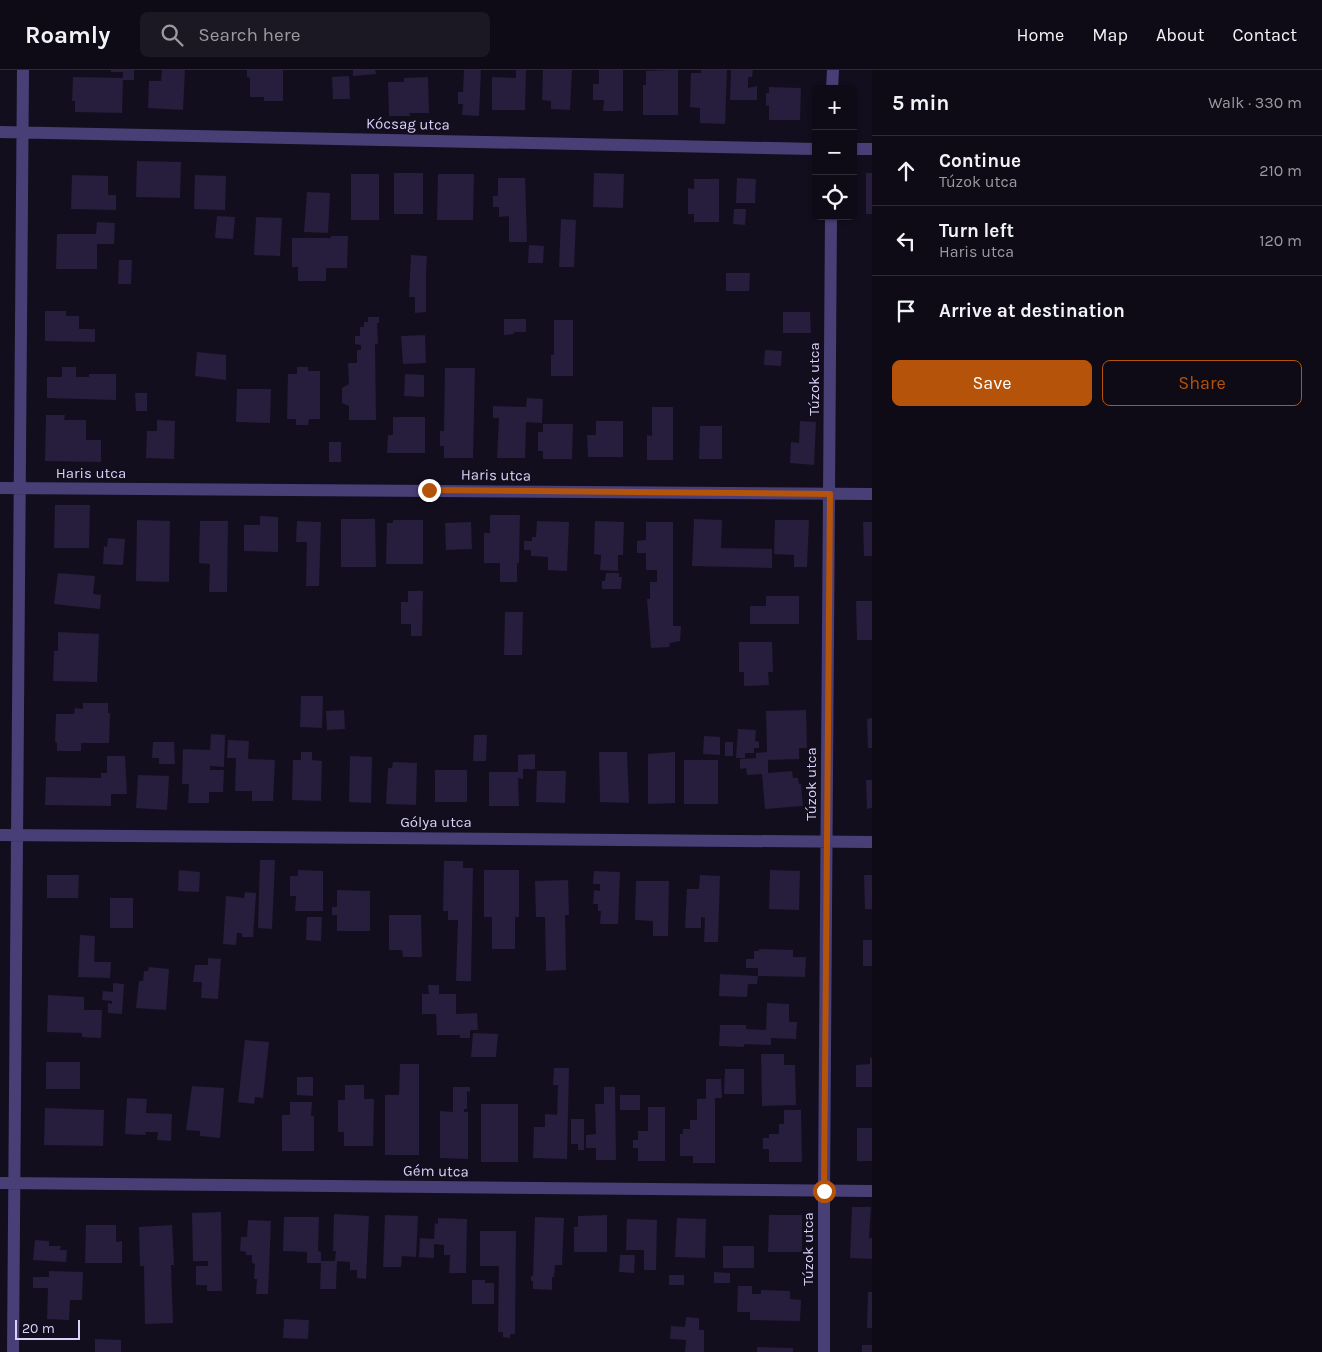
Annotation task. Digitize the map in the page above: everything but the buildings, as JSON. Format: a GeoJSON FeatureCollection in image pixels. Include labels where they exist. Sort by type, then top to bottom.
{"type":"FeatureCollection","features":[{"type":"Feature","properties":{"kind":"street"},"geometry":{"type":"LineString","coordinates":[[13,1352],[22,70]]}},
{"type":"Feature","properties":{"kind":"street"},"geometry":{"type":"LineString","coordinates":[[832,85],[833,70]]}},
{"type":"Feature","properties":{"kind":"street","name":"Kócsag utca"},"geometry":{"type":"LineString","coordinates":[[0,132],[812,149]]}},
{"type":"Feature","properties":{"kind":"street"},"geometry":{"type":"LineString","coordinates":[[857,149],[872,149]]}},
{"type":"Feature","properties":{"kind":"street","name":"Túzok utca"},"geometry":{"type":"LineString","coordinates":[[824,1352],[831,220]]}},
{"type":"Feature","properties":{"kind":"street","name":"Haris utca"},"geometry":{"type":"LineString","coordinates":[[0,488],[872,494]]}},
{"type":"Feature","properties":{"kind":"street","name":"Gólya utca"},"geometry":{"type":"LineString","coordinates":[[0,835],[872,842]]}},
{"type":"Feature","properties":{"kind":"street","name":"Gém utca"},"geometry":{"type":"LineString","coordinates":[[0,1182],[872,1191]]}},
{"type":"Feature","properties":{"kind":"route"},"geometry":{"type":"LineString","coordinates":[[429,490],[830,494],[824,1191]]}}]}
